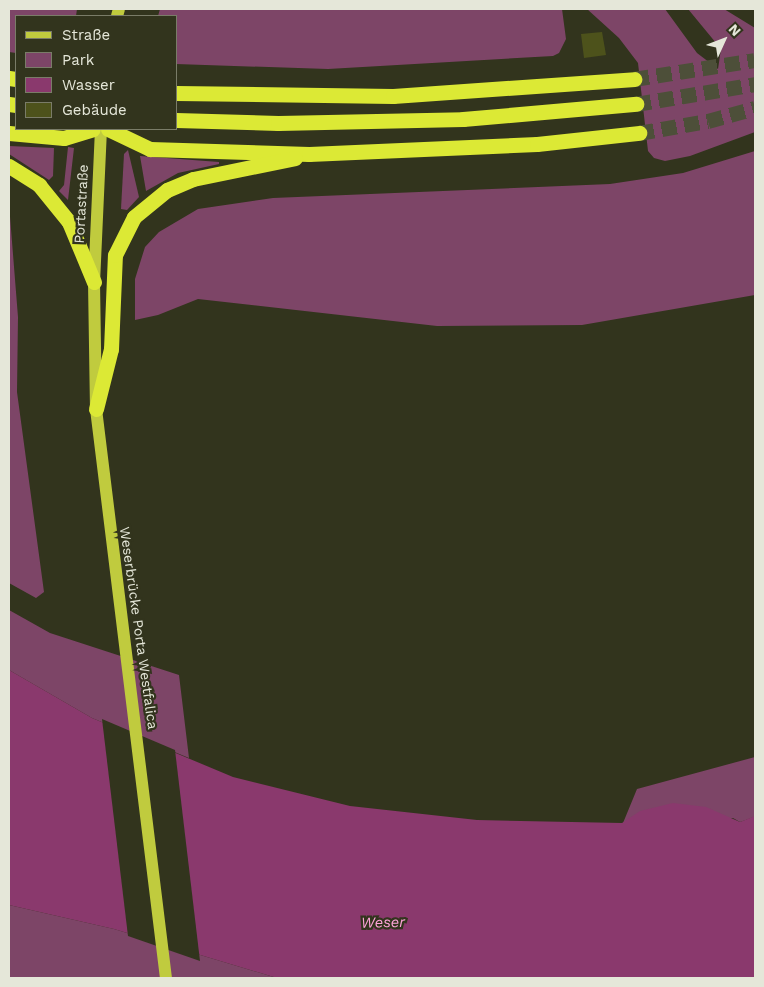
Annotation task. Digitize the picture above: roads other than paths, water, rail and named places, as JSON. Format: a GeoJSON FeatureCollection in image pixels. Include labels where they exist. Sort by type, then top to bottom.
{"type":"FeatureCollection","features":[{"type":"Feature","properties":{"kind":"highway"},"geometry":{"type":"LineString","coordinates":[[178,93],[393,96],[634,79]]}},
{"type":"Feature","properties":{"kind":"highway"},"geometry":{"type":"LineString","coordinates":[[178,120],[278,123],[463,119],[636,104]]}},
{"type":"Feature","properties":{"kind":"highway"},"geometry":{"type":"LineString","coordinates":[[9,133],[64,138],[90,130]]}},
{"type":"Feature","properties":{"kind":"highway"},"geometry":{"type":"LineString","coordinates":[[110,130],[150,149],[309,154],[537,144],[639,133]]}},
{"type":"Feature","properties":{"kind":"highway"},"geometry":{"type":"LineString","coordinates":[[96,409],[111,349],[111,282],[115,255],[126,229],[147,204],[168,190],[193,179],[266,167],[309,154]]}},
{"type":"Feature","properties":{"kind":"highway"},"geometry":{"type":"LineString","coordinates":[[9,166],[39,185],[70,222],[94,282]]}},
{"type":"Feature","properties":{"kind":"main road","name":"Portastraße"},"geometry":{"type":"LineString","coordinates":[[94,282],[101,130]]}},
{"type":"Feature","properties":{"kind":"main road","name":"Weserbrücke Porta Westfalica"},"geometry":{"type":"LineString","coordinates":[[94,282],[96,409],[166,978]]}},
{"type":"Feature","properties":{"kind":"water","name":"Weser"},"geometry":{"type":"Polygon","coordinates":[[[9,670],[92,718],[233,777],[350,806],[477,820],[622,823],[640,811],[673,803],[706,807],[740,822],[755,816],[755,978],[277,978],[114,929],[9,905],[9,670]]]}},
{"type":"Feature","properties":{"kind":"tunnel"},"geometry":{"type":"LineString","coordinates":[[634,79],[755,60]]}},
{"type":"Feature","properties":{"kind":"tunnel"},"geometry":{"type":"LineString","coordinates":[[636,104],[755,84]]}},
{"type":"Feature","properties":{"kind":"tunnel"},"geometry":{"type":"LineString","coordinates":[[639,133],[708,121],[755,108]]}}]}
